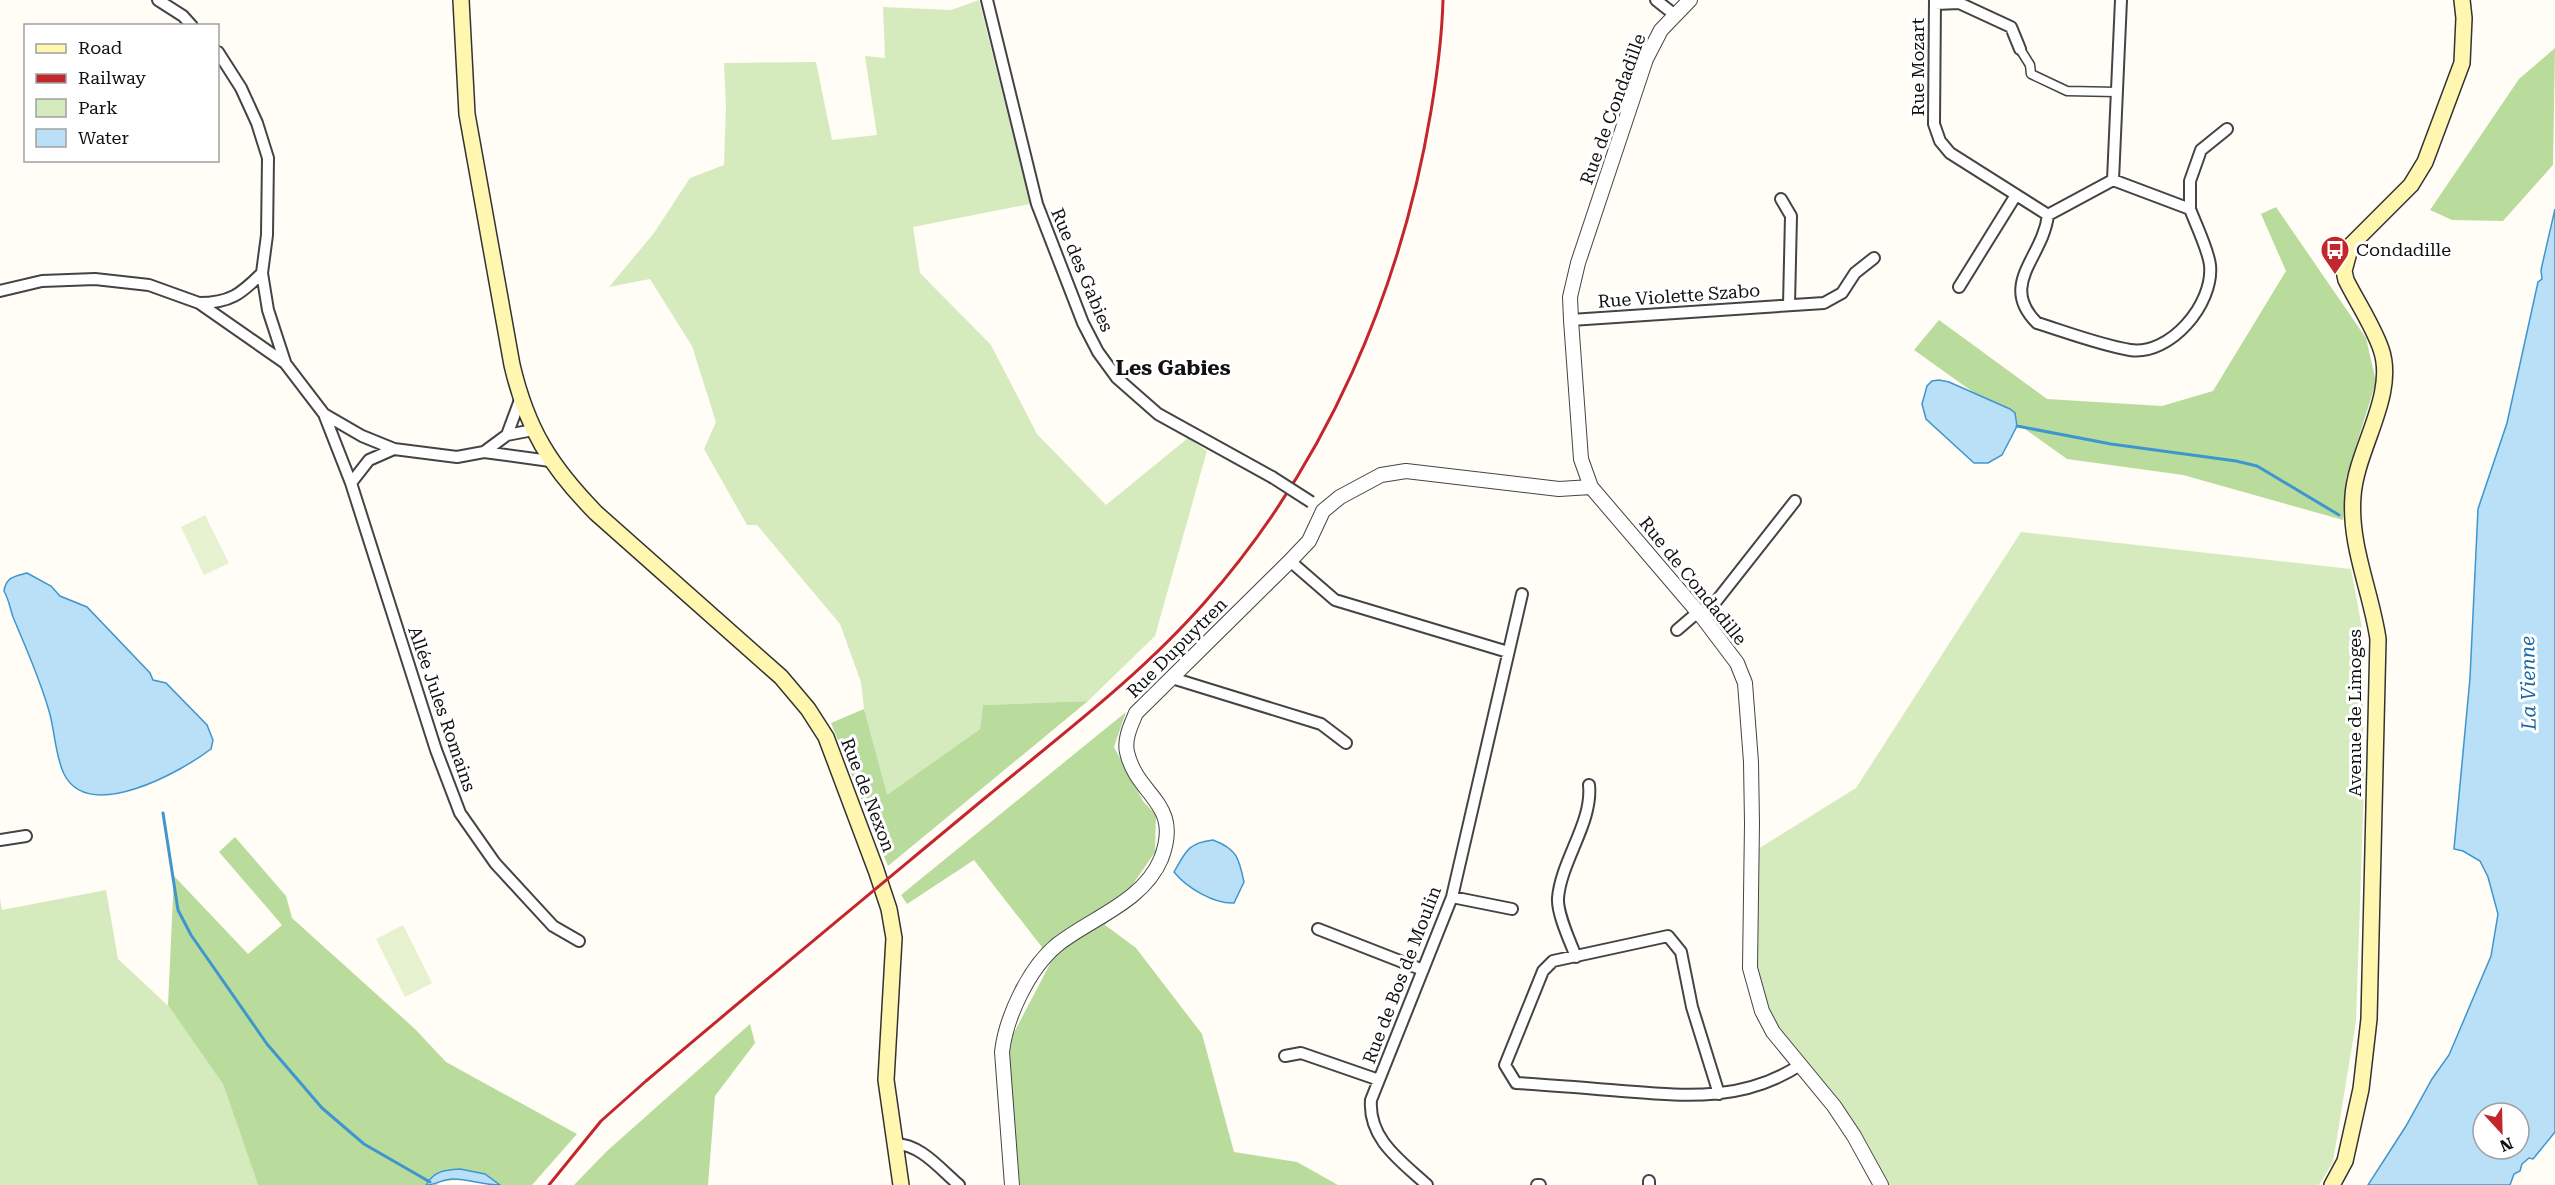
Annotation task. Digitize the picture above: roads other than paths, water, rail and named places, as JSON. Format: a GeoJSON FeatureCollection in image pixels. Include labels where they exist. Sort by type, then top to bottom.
{"type":"FeatureCollection","features":[{"type":"Feature","properties":{"kind":"main road","name":"Rue de Nexon"},"geometry":{"type":"LineString","coordinates":[[461,0],[467,114],[520,400],[533,430],[550,460],[571,488],[780,677],[808,709],[826,737],[876,870],[894,938],[886,1080],[901,1185]]}},
{"type":"Feature","properties":{"kind":"main road","name":"Avenue de Limoges"},"geometry":{"type":"LineString","coordinates":[[2332,1185],[2345,1161],[2361,1089],[2369,1019],[2378,639],[2373,607],[2356,550],[2353,497],[2356,471],[2381,398],[2384,371],[2381,350],[2346,280],[2344,271],[2351,245],[2411,185],[2425,162],[2462,63],[2464,18],[2462,0]]}},
{"type":"Feature","properties":{"kind":"street"},"geometry":{"type":"LineString","coordinates":[[158,0],[183,16],[190,24]]}},
{"type":"Feature","properties":{"kind":"street","name":"Rue des Gabies"},"geometry":{"type":"LineString","coordinates":[[987,0],[1037,204],[1079,314],[1098,352],[1117,378],[1158,414],[1272,477],[1323,511]]}},
{"type":"Feature","properties":{"kind":"street"},"geometry":{"type":"LineString","coordinates":[[1656,0],[1675,15]]}},
{"type":"Feature","properties":{"kind":"street","name":"Rue de Condadille"},"geometry":{"type":"LineString","coordinates":[[1690,0],[1661,30],[1646,59],[1578,263],[1570,297],[1570,320],[1581,459],[1591,487],[1701,615],[1737,663],[1745,683],[1752,813],[1750,968],[1762,1011],[1770,1025],[1834,1106],[1854,1136],[1881,1185]]}},
{"type":"Feature","properties":{"kind":"street"},"geometry":{"type":"LineString","coordinates":[[2113,180],[2121,0]]}},
{"type":"Feature","properties":{"kind":"street","name":"Rue Mozart"},"geometry":{"type":"LineString","coordinates":[[1959,2],[1935,2],[1934,124],[1941,141],[1950,153],[2048,216]]}},
{"type":"Feature","properties":{"kind":"street"},"geometry":{"type":"LineString","coordinates":[[1959,2],[2011,27],[2030,65],[2031,74],[2067,91],[2117,92]]}},
{"type":"Feature","properties":{"kind":"street"},"geometry":{"type":"LineString","coordinates":[[219,54],[241,88],[257,123],[267,158],[267,235],[262,273],[268,310],[285,363]]}},
{"type":"Feature","properties":{"kind":"street"},"geometry":{"type":"LineString","coordinates":[[2190,209],[2113,180],[2048,216],[2046,232],[2021,282],[2020,298],[2025,312],[2037,323],[2132,350],[2151,346],[2173,337],[2190,322],[2202,304],[2208,284],[2210,265],[2190,209],[2190,181],[2201,150],[2227,129]]}},
{"type":"Feature","properties":{"kind":"street"},"geometry":{"type":"LineString","coordinates":[[1959,287],[2016,195]]}},
{"type":"Feature","properties":{"kind":"street"},"geometry":{"type":"LineString","coordinates":[[1781,199],[1791,216],[1789,305]]}},
{"type":"Feature","properties":{"kind":"street","name":"Rue Violette Szabo"},"geometry":{"type":"LineString","coordinates":[[1570,320],[1824,303],[1842,293],[1855,273],[1874,258]]}},
{"type":"Feature","properties":{"kind":"street"},"geometry":{"type":"LineString","coordinates":[[199,303],[219,303],[242,293],[262,273]]}},
{"type":"Feature","properties":{"kind":"street"},"geometry":{"type":"LineString","coordinates":[[0,291],[42,281],[95,279],[149,285],[199,303],[285,363],[324,414],[362,436],[394,449],[457,457],[484,452],[550,460]]}},
{"type":"Feature","properties":{"kind":"street"},"geometry":{"type":"LineString","coordinates":[[507,435],[520,400]]}},
{"type":"Feature","properties":{"kind":"street","name":"Allée Jules Romains"},"geometry":{"type":"LineString","coordinates":[[324,414],[351,483],[436,750],[460,813],[495,863],[553,926],[579,941]]}},
{"type":"Feature","properties":{"kind":"street"},"geometry":{"type":"LineString","coordinates":[[484,452],[507,435],[533,430]]}},
{"type":"Feature","properties":{"kind":"street"},"geometry":{"type":"LineString","coordinates":[[351,483],[369,460],[394,449]]}},
{"type":"Feature","properties":{"kind":"street","name":"Rue Dupuytren"},"geometry":{"type":"LineString","coordinates":[[1012,1185],[1002,1052],[1004,1032],[1018,998],[1057,946],[1125,901],[1143,884],[1160,861],[1167,837],[1166,818],[1159,804],[1136,773],[1127,751],[1128,735],[1136,713],[1309,541],[1323,511],[1358,486],[1381,475],[1406,471],[1559,489],[1591,487]]}},
{"type":"Feature","properties":{"kind":"street"},"geometry":{"type":"LineString","coordinates":[[1677,630],[1701,615],[1795,501]]}},
{"type":"Feature","properties":{"kind":"street"},"geometry":{"type":"LineString","coordinates":[[1290,561],[1335,600],[1508,652]]}},
{"type":"Feature","properties":{"kind":"street","name":"Rue de Bos de Moulin"},"geometry":{"type":"LineString","coordinates":[[1427,1185],[1385,1146],[1370,1114],[1371,1100],[1452,897],[1522,594]]}},
{"type":"Feature","properties":{"kind":"street"},"geometry":{"type":"LineString","coordinates":[[1172,678],[1321,724],[1346,743]]}},
{"type":"Feature","properties":{"kind":"street"},"geometry":{"type":"LineString","coordinates":[[1576,957],[1558,899],[1566,868],[1591,798],[1589,785]]}},
{"type":"Feature","properties":{"kind":"street"},"geometry":{"type":"LineString","coordinates":[[0,840],[26,836]]}},
{"type":"Feature","properties":{"kind":"street"},"geometry":{"type":"LineString","coordinates":[[1452,897],[1512,909]]}},
{"type":"Feature","properties":{"kind":"street"},"geometry":{"type":"LineString","coordinates":[[1317,929],[1423,970]]}},
{"type":"Feature","properties":{"kind":"street"},"geometry":{"type":"LineString","coordinates":[[1719,1094],[1692,1007],[1681,952],[1668,936],[1553,961],[1543,971],[1505,1065],[1516,1083],[1690,1096],[1719,1094],[1731,1093],[1781,1078],[1800,1065]]}},
{"type":"Feature","properties":{"kind":"street"},"geometry":{"type":"LineString","coordinates":[[1285,1056],[1301,1053],[1379,1080]]}},
{"type":"Feature","properties":{"kind":"street"},"geometry":{"type":"LineString","coordinates":[[894,1144],[910,1146],[922,1153],[959,1185]]}},
{"type":"Feature","properties":{"kind":"water","name":"La Vienne"},"geometry":{"type":"Polygon","coordinates":[[[2555,209],[2555,1132],[2533,1159],[2531,1158],[2531,1101],[2471,1101],[2471,1161],[2526,1161],[2520,1171],[2514,1174],[2510,1185],[2368,1185],[2449,1055],[2491,956],[2498,914],[2488,877],[2480,861],[2463,851],[2454,849],[2470,678],[2478,509],[2507,423],[2538,282],[2542,279],[2541,270],[2555,209]]]}},
{"type":"Feature","properties":{"kind":"water"},"geometry":{"type":"Polygon","coordinates":[[[1932,381],[1949,382],[2015,413],[2017,426],[2002,455],[1988,463],[1974,463],[1926,419],[1922,404],[1927,386],[1932,381]]]}},
{"type":"Feature","properties":{"kind":"water"},"geometry":{"type":"Polygon","coordinates":[[[27,573],[51,586],[60,596],[87,607],[150,673],[153,680],[166,683],[207,725],[213,740],[211,749],[158,780],[136,788],[114,794],[93,794],[76,788],[61,767],[45,699],[4,591],[9,580],[27,573]]]}},
{"type":"Feature","properties":{"kind":"water"},"geometry":{"type":"Polygon","coordinates":[[[1213,840],[1221,843],[1236,855],[1240,867],[1244,882],[1234,903],[1218,901],[1201,894],[1174,872],[1189,849],[1198,843],[1213,840]]]}},
{"type":"Feature","properties":{"kind":"water"},"geometry":{"type":"Polygon","coordinates":[[[460,1169],[485,1174],[500,1185],[453,1179],[426,1185],[440,1172],[460,1169]]]}},
{"type":"Feature","properties":{"kind":"waterway"},"geometry":{"type":"LineString","coordinates":[[2017,426],[2111,444],[2236,461],[2257,466],[2339,515]]}},
{"type":"Feature","properties":{"kind":"waterway"},"geometry":{"type":"LineString","coordinates":[[163,813],[178,910],[191,935],[267,1044],[322,1108],[364,1144],[430,1182]]}},
{"type":"Feature","properties":{"kind":"railway"},"geometry":{"type":"LineString","coordinates":[[549,1185],[601,1121],[646,1081],[1127,680],[1205,602],[1248,549],[1287,493],[1322,434],[1352,373],[1378,309],[1400,244],[1418,178],[1435,84],[1443,0]]}},
{"type":"Feature","properties":{"kind":"place","name":"Condadille"},"geometry":{"type":"Point","coordinates":[2335,276]}},
{"type":"Feature","properties":{"kind":"district","name":"Les Gabies"},"geometry":{"type":"Point","coordinates":[1173,368]}}]}
